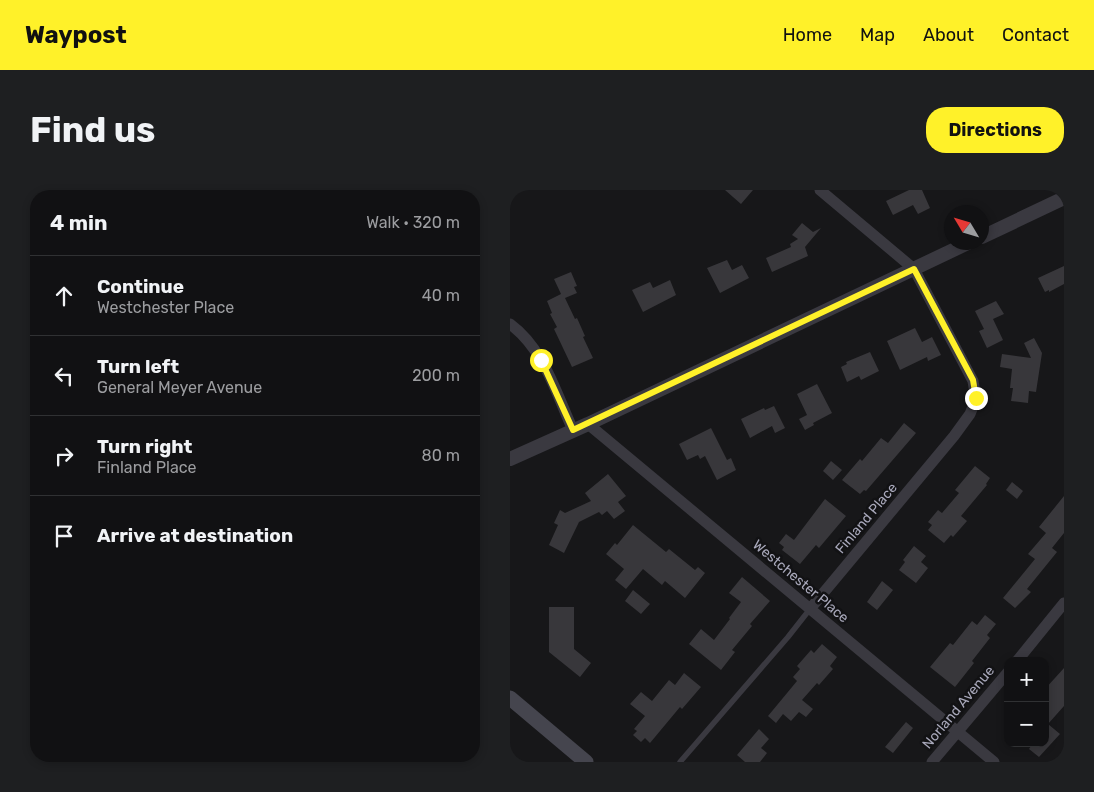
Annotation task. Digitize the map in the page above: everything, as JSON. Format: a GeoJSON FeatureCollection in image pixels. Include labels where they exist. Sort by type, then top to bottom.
{"type":"FeatureCollection","features":[{"type":"Feature","properties":{"kind":"main road"},"geometry":{"type":"LineString","coordinates":[[510,698],[586,762]]}},
{"type":"Feature","properties":{"kind":"street"},"geometry":{"type":"LineString","coordinates":[[820,190],[914,269]]}},
{"type":"Feature","properties":{"kind":"street"},"geometry":{"type":"LineString","coordinates":[[989,234],[1064,198]]}},
{"type":"Feature","properties":{"kind":"street"},"geometry":{"type":"LineString","coordinates":[[510,458],[588,424],[953,250]]}},
{"type":"Feature","properties":{"kind":"street","name":"Finland Place"},"geometry":{"type":"LineString","coordinates":[[810,609],[954,436],[970,414],[976,398],[973,380],[914,269]]}},
{"type":"Feature","properties":{"kind":"street"},"geometry":{"type":"LineString","coordinates":[[510,324],[530,342],[541,360],[573,430]]}},
{"type":"Feature","properties":{"kind":"street","name":"Westchester Place"},"geometry":{"type":"LineString","coordinates":[[588,424],[994,762]]}},
{"type":"Feature","properties":{"kind":"street"},"geometry":{"type":"LineString","coordinates":[[1020,657],[1064,603]]}},
{"type":"Feature","properties":{"kind":"street","name":"Norland Avenue"},"geometry":{"type":"LineString","coordinates":[[932,762],[1004,677]]}},
{"type":"Feature","properties":{"kind":"lane","name":"Finland Place"},"geometry":{"type":"LineString","coordinates":[[680,762],[810,609]]}},
{"type":"Feature","properties":{"kind":"building"},"geometry":{"type":"Polygon","coordinates":[[[725,190],[753,190],[741,204],[725,190]]]}},
{"type":"Feature","properties":{"kind":"building"},"geometry":{"type":"Polygon","coordinates":[[[909,190],[922,190],[930,208],[918,214],[913,205],[893,215],[886,201],[909,190]]]}},
{"type":"Feature","properties":{"kind":"building"},"geometry":{"type":"Polygon","coordinates":[[[802,223],[813,232],[821,228],[805,247],[808,256],[772,272],[766,258],[791,247],[790,244],[798,239],[792,235],[802,223]]]}},
{"type":"Feature","properties":{"kind":"building"},"geometry":{"type":"Polygon","coordinates":[[[727,260],[732,270],[742,265],[749,278],[720,293],[707,268],[727,260]]]}},
{"type":"Feature","properties":{"kind":"building"},"geometry":{"type":"Polygon","coordinates":[[[1064,266],[1064,284],[1049,292],[1049,290],[1045,292],[1038,278],[1064,266]]]}},
{"type":"Feature","properties":{"kind":"building"},"geometry":{"type":"Polygon","coordinates":[[[571,272],[577,286],[574,287],[577,293],[565,298],[575,319],[577,318],[593,358],[572,367],[554,329],[557,327],[550,314],[552,313],[547,301],[561,294],[554,279],[571,272]]]}},
{"type":"Feature","properties":{"kind":"building"},"geometry":{"type":"Polygon","coordinates":[[[670,280],[676,295],[643,312],[632,290],[650,282],[653,288],[670,280]]]}},
{"type":"Feature","properties":{"kind":"building"},"geometry":{"type":"Polygon","coordinates":[[[996,301],[1004,314],[993,319],[1003,340],[987,348],[979,331],[984,329],[975,311],[996,301]]]}},
{"type":"Feature","properties":{"kind":"building"},"geometry":{"type":"Polygon","coordinates":[[[915,328],[922,342],[932,337],[941,355],[928,361],[927,357],[900,370],[887,341],[915,328]]]}},
{"type":"Feature","properties":{"kind":"building"},"geometry":{"type":"Polygon","coordinates":[[[1034,338],[1042,353],[1036,392],[1029,391],[1028,403],[1011,401],[1013,388],[1010,388],[1012,369],[1000,367],[1002,354],[1031,358],[1024,343],[1034,338]]]}},
{"type":"Feature","properties":{"kind":"building"},"geometry":{"type":"Polygon","coordinates":[[[870,352],[879,371],[861,380],[859,376],[847,382],[841,367],[847,364],[846,362],[870,352]]]}},
{"type":"Feature","properties":{"kind":"building"},"geometry":{"type":"Polygon","coordinates":[[[817,384],[832,413],[813,423],[814,425],[805,430],[799,419],[807,415],[797,394],[817,384]]]}},
{"type":"Feature","properties":{"kind":"building"},"geometry":{"type":"Polygon","coordinates":[[[774,406],[785,428],[775,433],[772,426],[750,438],[741,419],[764,408],[765,410],[774,406]]]}},
{"type":"Feature","properties":{"kind":"building"},"geometry":{"type":"Polygon","coordinates":[[[904,423],[916,433],[866,491],[864,490],[860,494],[842,480],[860,459],[862,461],[881,438],[888,443],[904,423]]]}},
{"type":"Feature","properties":{"kind":"building"},"geometry":{"type":"Polygon","coordinates":[[[711,428],[727,460],[731,458],[736,470],[717,480],[705,456],[700,459],[698,455],[687,460],[679,444],[711,428]]]}},
{"type":"Feature","properties":{"kind":"building"},"geometry":{"type":"Polygon","coordinates":[[[831,461],[842,470],[833,480],[823,471],[831,461]]]}},
{"type":"Feature","properties":{"kind":"building"},"geometry":{"type":"Polygon","coordinates":[[[975,466],[990,478],[987,485],[961,516],[967,521],[953,537],[951,535],[944,543],[928,530],[932,525],[928,522],[938,510],[942,513],[959,493],[955,490],[975,466]]]}},
{"type":"Feature","properties":{"kind":"building"},"geometry":{"type":"Polygon","coordinates":[[[608,474],[626,496],[618,502],[625,511],[614,519],[607,511],[602,515],[599,512],[579,522],[564,553],[549,545],[558,525],[554,523],[560,510],[565,513],[591,501],[585,493],[608,474]]]}},
{"type":"Feature","properties":{"kind":"building"},"geometry":{"type":"Polygon","coordinates":[[[1012,482],[1023,491],[1017,499],[1006,490],[1012,482]]]}},
{"type":"Feature","properties":{"kind":"building"},"geometry":{"type":"Polygon","coordinates":[[[1064,496],[1064,533],[1052,548],[1057,552],[1027,589],[1031,592],[1015,608],[1003,598],[1035,559],[1028,554],[1046,533],[1039,527],[1064,496]]]}},
{"type":"Feature","properties":{"kind":"building"},"geometry":{"type":"Polygon","coordinates":[[[825,499],[846,516],[819,548],[816,545],[800,564],[782,550],[784,547],[779,543],[786,534],[794,540],[825,499]]]}},
{"type":"Feature","properties":{"kind":"building"},"geometry":{"type":"Polygon","coordinates":[[[633,525],[666,552],[669,549],[695,570],[698,567],[705,573],[685,598],[665,581],[662,585],[643,569],[626,589],[615,580],[624,569],[606,554],[615,543],[617,545],[633,525]]]}},
{"type":"Feature","properties":{"kind":"building"},"geometry":{"type":"Polygon","coordinates":[[[914,546],[926,556],[921,562],[928,568],[916,583],[899,570],[905,562],[903,560],[914,546]]]}},
{"type":"Feature","properties":{"kind":"building"},"geometry":{"type":"Polygon","coordinates":[[[742,577],[770,601],[750,624],[752,626],[732,650],[735,652],[721,670],[689,644],[701,629],[714,640],[741,602],[729,593],[742,577]]]}},
{"type":"Feature","properties":{"kind":"building"},"geometry":{"type":"Polygon","coordinates":[[[882,581],[893,590],[877,610],[867,602],[882,581]]]}},
{"type":"Feature","properties":{"kind":"building"},"geometry":{"type":"Polygon","coordinates":[[[633,590],[650,604],[641,614],[625,601],[633,590]]]}},
{"type":"Feature","properties":{"kind":"building"},"geometry":{"type":"Polygon","coordinates":[[[549,607],[574,607],[574,649],[591,663],[580,677],[549,652],[549,607]]]}},
{"type":"Feature","properties":{"kind":"building"},"geometry":{"type":"Polygon","coordinates":[[[985,615],[996,624],[987,635],[990,638],[972,661],[974,663],[955,687],[930,667],[950,643],[953,645],[972,621],[977,625],[985,615]]]}},
{"type":"Feature","properties":{"kind":"building"},"geometry":{"type":"Polygon","coordinates":[[[822,644],[837,657],[830,666],[833,669],[802,700],[813,709],[806,717],[799,712],[791,721],[783,714],[776,723],[768,716],[797,681],[793,677],[800,669],[797,666],[811,650],[814,653],[822,644]]]}},
{"type":"Feature","properties":{"kind":"building"},"geometry":{"type":"Polygon","coordinates":[[[1064,668],[1064,706],[1049,723],[1049,702],[1049,685],[1064,668]]]}},
{"type":"Feature","properties":{"kind":"building"},"geometry":{"type":"Polygon","coordinates":[[[684,673],[701,687],[682,709],[680,707],[650,743],[645,738],[641,742],[633,735],[637,731],[634,729],[645,716],[630,704],[641,692],[652,701],[669,680],[675,685],[684,673]]]}},
{"type":"Feature","properties":{"kind":"building"},"geometry":{"type":"Polygon","coordinates":[[[906,722],[913,728],[893,753],[885,747],[906,722]]]}},
{"type":"Feature","properties":{"kind":"building"},"geometry":{"type":"Polygon","coordinates":[[[1049,725],[1060,734],[1049,746],[1049,725]]]}},
{"type":"Feature","properties":{"kind":"building"},"geometry":{"type":"Polygon","coordinates":[[[759,729],[769,739],[761,748],[767,753],[760,762],[745,762],[737,755],[759,729]]]}},
{"type":"Feature","properties":{"kind":"building"},"geometry":{"type":"Polygon","coordinates":[[[1030,747],[1048,747],[1039,757],[1029,749],[1030,747]]]}},
{"type":"Feature","properties":{"kind":"route"},"geometry":{"type":"LineString","coordinates":[[541,360],[573,430],[914,269],[973,380],[976,398]]}}]}
